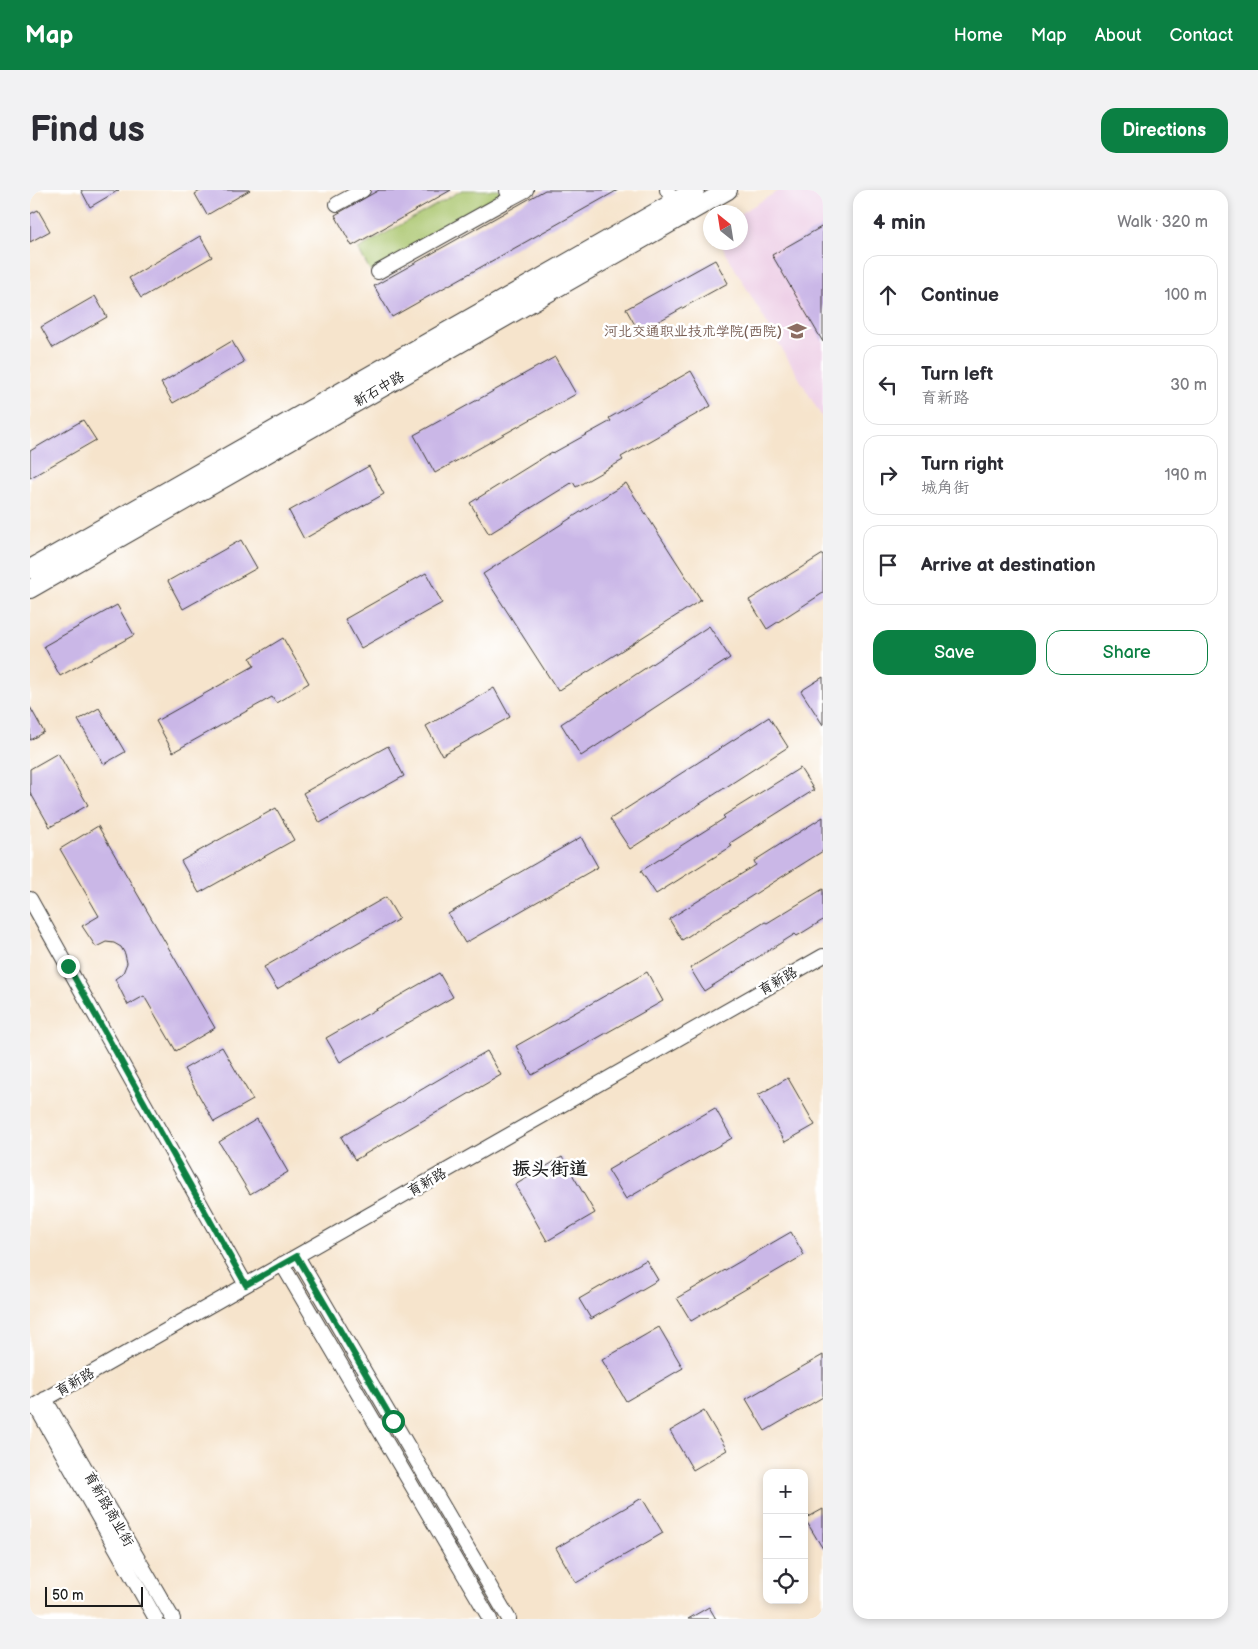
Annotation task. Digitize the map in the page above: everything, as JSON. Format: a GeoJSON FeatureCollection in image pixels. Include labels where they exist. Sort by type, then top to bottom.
{"type":"FeatureCollection","features":[{"type":"Feature","properties":{"kind":"main road","name":"新石中路"},"geometry":{"type":"LineString","coordinates":[[30,569],[671,196],[695,190]]}},
{"type":"Feature","properties":{"kind":"main road","name":"新石中路"},"geometry":{"type":"LineString","coordinates":[[30,589],[728,190]]}},
{"type":"Feature","properties":{"kind":"street"},"geometry":{"type":"LineString","coordinates":[[337,204],[362,190]]}},
{"type":"Feature","properties":{"kind":"street"},"geometry":{"type":"LineString","coordinates":[[378,272],[509,194],[526,190]]}},
{"type":"Feature","properties":{"kind":"street"},"geometry":{"type":"LineString","coordinates":[[30,899],[246,1285]]}},
{"type":"Feature","properties":{"kind":"street","name":"育新路"},"geometry":{"type":"LineString","coordinates":[[37,1404],[823,956]]}},
{"type":"Feature","properties":{"kind":"street"},"geometry":{"type":"LineString","coordinates":[[297,1256],[509,1619]]}},
{"type":"Feature","properties":{"kind":"street"},"geometry":{"type":"LineString","coordinates":[[282,1264],[490,1619]]}},
{"type":"Feature","properties":{"kind":"street","name":"育新路商业街"},"geometry":{"type":"LineString","coordinates":[[37,1404],[156,1619]]}},
{"type":"Feature","properties":{"kind":"street","name":"育新路商业街"},"geometry":{"type":"LineString","coordinates":[[37,1404],[173,1619]]}},
{"type":"Feature","properties":{"kind":"shaded area","name":"河北交通职业技术学院(西院)"},"geometry":{"type":"Polygon","coordinates":[[[780,190],[823,190],[823,419],[724,250],[748,250],[748,209],[780,190]]]}},
{"type":"Feature","properties":{"kind":"green space"},"geometry":{"type":"Polygon","coordinates":[[[462,190],[499,190],[504,198],[371,272],[358,249],[462,190]]]}},
{"type":"Feature","properties":{"kind":"building"},"geometry":{"type":"Polygon","coordinates":[[[81,190],[119,190],[90,207],[81,190]]]}},
{"type":"Feature","properties":{"kind":"building"},"geometry":{"type":"Polygon","coordinates":[[[202,190],[250,190],[207,215],[195,194],[202,190]]]}},
{"type":"Feature","properties":{"kind":"building"},"geometry":{"type":"Polygon","coordinates":[[[379,190],[451,190],[352,246],[335,215],[379,190]]]}},
{"type":"Feature","properties":{"kind":"building"},"geometry":{"type":"Polygon","coordinates":[[[545,190],[618,190],[392,317],[374,286],[545,190]]]}},
{"type":"Feature","properties":{"kind":"building"},"geometry":{"type":"Polygon","coordinates":[[[38,210],[50,231],[30,242],[30,214],[38,210]]]}},
{"type":"Feature","properties":{"kind":"building"},"geometry":{"type":"Polygon","coordinates":[[[823,226],[823,342],[772,255],[823,226]]]}},
{"type":"Feature","properties":{"kind":"building"},"geometry":{"type":"Polygon","coordinates":[[[200,236],[212,257],[141,298],[129,278],[200,236]]]}},
{"type":"Feature","properties":{"kind":"building"},"geometry":{"type":"Polygon","coordinates":[[[715,260],[728,283],[639,332],[626,309],[715,260]]]}},
{"type":"Feature","properties":{"kind":"building"},"geometry":{"type":"Polygon","coordinates":[[[95,296],[107,317],[53,348],[41,327],[95,296]]]}},
{"type":"Feature","properties":{"kind":"building"},"geometry":{"type":"Polygon","coordinates":[[[232,341],[244,362],[173,403],[161,383],[232,341]]]}},
{"type":"Feature","properties":{"kind":"building"},"geometry":{"type":"Polygon","coordinates":[[[555,357],[576,394],[435,473],[414,435],[555,357]]]}},
{"type":"Feature","properties":{"kind":"building"},"geometry":{"type":"Polygon","coordinates":[[[691,371],[711,406],[621,457],[623,460],[576,487],[573,482],[489,534],[470,503],[552,452],[611,421],[609,418],[691,371]]]}},
{"type":"Feature","properties":{"kind":"building"},"geometry":{"type":"Polygon","coordinates":[[[83,420],[96,440],[30,478],[30,451],[83,420]]]}},
{"type":"Feature","properties":{"kind":"building"},"geometry":{"type":"Polygon","coordinates":[[[369,466],[384,494],[304,539],[289,511],[369,466]]]}},
{"type":"Feature","properties":{"kind":"building"},"geometry":{"type":"Polygon","coordinates":[[[626,483],[701,600],[558,691],[483,574],[626,483]]]}},
{"type":"Feature","properties":{"kind":"building"},"geometry":{"type":"Polygon","coordinates":[[[241,540],[257,568],[183,609],[168,581],[241,540]]]}},
{"type":"Feature","properties":{"kind":"building"},"geometry":{"type":"Polygon","coordinates":[[[823,554],[823,593],[767,629],[749,600],[823,554]]]}},
{"type":"Feature","properties":{"kind":"building"},"geometry":{"type":"Polygon","coordinates":[[[426,573],[442,603],[361,648],[345,619],[426,573]]]}},
{"type":"Feature","properties":{"kind":"building"},"geometry":{"type":"Polygon","coordinates":[[[117,605],[134,635],[60,676],[44,646],[117,605]]]}},
{"type":"Feature","properties":{"kind":"building"},"geometry":{"type":"Polygon","coordinates":[[[709,626],[730,658],[581,756],[561,724],[709,626]]]}},
{"type":"Feature","properties":{"kind":"building"},"geometry":{"type":"Polygon","coordinates":[[[283,638],[309,683],[276,703],[272,697],[173,752],[156,721],[254,666],[250,658],[283,638]]]}},
{"type":"Feature","properties":{"kind":"building"},"geometry":{"type":"Polygon","coordinates":[[[823,677],[823,725],[801,691],[823,677]]]}},
{"type":"Feature","properties":{"kind":"building"},"geometry":{"type":"Polygon","coordinates":[[[494,688],[510,717],[442,755],[426,726],[494,688]]]}},
{"type":"Feature","properties":{"kind":"building"},"geometry":{"type":"Polygon","coordinates":[[[30,707],[44,732],[30,740],[30,707]]]}},
{"type":"Feature","properties":{"kind":"building"},"geometry":{"type":"Polygon","coordinates":[[[99,708],[125,752],[104,764],[78,720],[99,708]]]}},
{"type":"Feature","properties":{"kind":"building"},"geometry":{"type":"Polygon","coordinates":[[[769,717],[788,747],[630,849],[610,819],[769,717]]]}},
{"type":"Feature","properties":{"kind":"building"},"geometry":{"type":"Polygon","coordinates":[[[388,746],[404,776],[320,823],[303,793],[388,746]]]}},
{"type":"Feature","properties":{"kind":"building"},"geometry":{"type":"Polygon","coordinates":[[[58,753],[88,805],[50,827],[30,792],[30,769],[58,753]]]}},
{"type":"Feature","properties":{"kind":"building"},"geometry":{"type":"Polygon","coordinates":[[[800,768],[814,790],[730,843],[732,846],[656,894],[641,871],[725,818],[723,816],[800,768]]]}},
{"type":"Feature","properties":{"kind":"building"},"geometry":{"type":"Polygon","coordinates":[[[276,808],[294,840],[199,893],[181,861],[276,808]]]}},
{"type":"Feature","properties":{"kind":"building"},"geometry":{"type":"Polygon","coordinates":[[[823,817],[823,851],[682,940],[669,919],[756,865],[754,861],[823,817]]]}},
{"type":"Feature","properties":{"kind":"building"},"geometry":{"type":"Polygon","coordinates":[[[98,826],[215,1028],[176,1051],[144,996],[128,1005],[115,979],[123,973],[127,963],[121,947],[114,943],[106,942],[96,947],[82,926],[99,916],[60,849],[98,826]]]}},
{"type":"Feature","properties":{"kind":"building"},"geometry":{"type":"Polygon","coordinates":[[[581,837],[598,867],[465,943],[448,914],[581,837]]]}},
{"type":"Feature","properties":{"kind":"building"},"geometry":{"type":"Polygon","coordinates":[[[823,889],[823,920],[797,936],[795,934],[704,991],[690,968],[823,889]]]}},
{"type":"Feature","properties":{"kind":"building"},"geometry":{"type":"Polygon","coordinates":[[[386,897],[399,919],[277,989],[264,967],[386,897]]]}},
{"type":"Feature","properties":{"kind":"building"},"geometry":{"type":"Polygon","coordinates":[[[647,972],[663,1001],[532,1075],[516,1046],[647,972]]]}},
{"type":"Feature","properties":{"kind":"building"},"geometry":{"type":"Polygon","coordinates":[[[439,973],[453,997],[340,1062],[326,1038],[439,973]]]}},
{"type":"Feature","properties":{"kind":"building"},"geometry":{"type":"Polygon","coordinates":[[[222,1047],[253,1100],[214,1122],[184,1069],[222,1047]]]}},
{"type":"Feature","properties":{"kind":"building"},"geometry":{"type":"Polygon","coordinates":[[[487,1051],[501,1075],[355,1160],[341,1137],[487,1051]]]}},
{"type":"Feature","properties":{"kind":"building"},"geometry":{"type":"Polygon","coordinates":[[[788,1078],[815,1125],[785,1142],[758,1095],[788,1078]]]}},
{"type":"Feature","properties":{"kind":"building"},"geometry":{"type":"Polygon","coordinates":[[[715,1108],[732,1138],[626,1199],[608,1170],[715,1108]]]}},
{"type":"Feature","properties":{"kind":"building"},"geometry":{"type":"Polygon","coordinates":[[[257,1119],[288,1172],[250,1194],[219,1142],[257,1119]]]}},
{"type":"Feature","properties":{"kind":"building"},"geometry":{"type":"Polygon","coordinates":[[[562,1157],[595,1213],[547,1241],[515,1185],[562,1157]]]}},
{"type":"Feature","properties":{"kind":"building"},"geometry":{"type":"Polygon","coordinates":[[[791,1232],[804,1255],[691,1321],[677,1298],[791,1232]]]}},
{"type":"Feature","properties":{"kind":"building"},"geometry":{"type":"Polygon","coordinates":[[[646,1260],[658,1280],[591,1319],[579,1299],[646,1260]]]}},
{"type":"Feature","properties":{"kind":"building"},"geometry":{"type":"Polygon","coordinates":[[[659,1327],[683,1368],[626,1401],[602,1360],[659,1327]]]}},
{"type":"Feature","properties":{"kind":"building"},"geometry":{"type":"Polygon","coordinates":[[[823,1355],[823,1397],[765,1431],[746,1399],[823,1355]]]}},
{"type":"Feature","properties":{"kind":"building"},"geometry":{"type":"Polygon","coordinates":[[[704,1411],[727,1450],[693,1470],[670,1431],[704,1411]]]}},
{"type":"Feature","properties":{"kind":"building"},"geometry":{"type":"Polygon","coordinates":[[[642,1498],[663,1533],[576,1583],[556,1548],[642,1498]]]}},
{"type":"Feature","properties":{"kind":"building"},"geometry":{"type":"Polygon","coordinates":[[[823,1509],[823,1549],[808,1524],[808,1517],[823,1509]]]}},
{"type":"Feature","properties":{"kind":"building"},"geometry":{"type":"Polygon","coordinates":[[[709,1607],[716,1619],[688,1619],[709,1607]]]}},
{"type":"Feature","properties":{"kind":"place","name":"河北交通职业技术学院(西院)"},"geometry":{"type":"Point","coordinates":[797,331]}},
{"type":"Feature","properties":{"kind":"district","name":"振头街道"},"geometry":{"type":"Point","coordinates":[550,1169]}},
{"type":"Feature","properties":{"kind":"route"},"geometry":{"type":"LineString","coordinates":[[68,966],[246,1285],[297,1256],[393,1421]]}}]}
